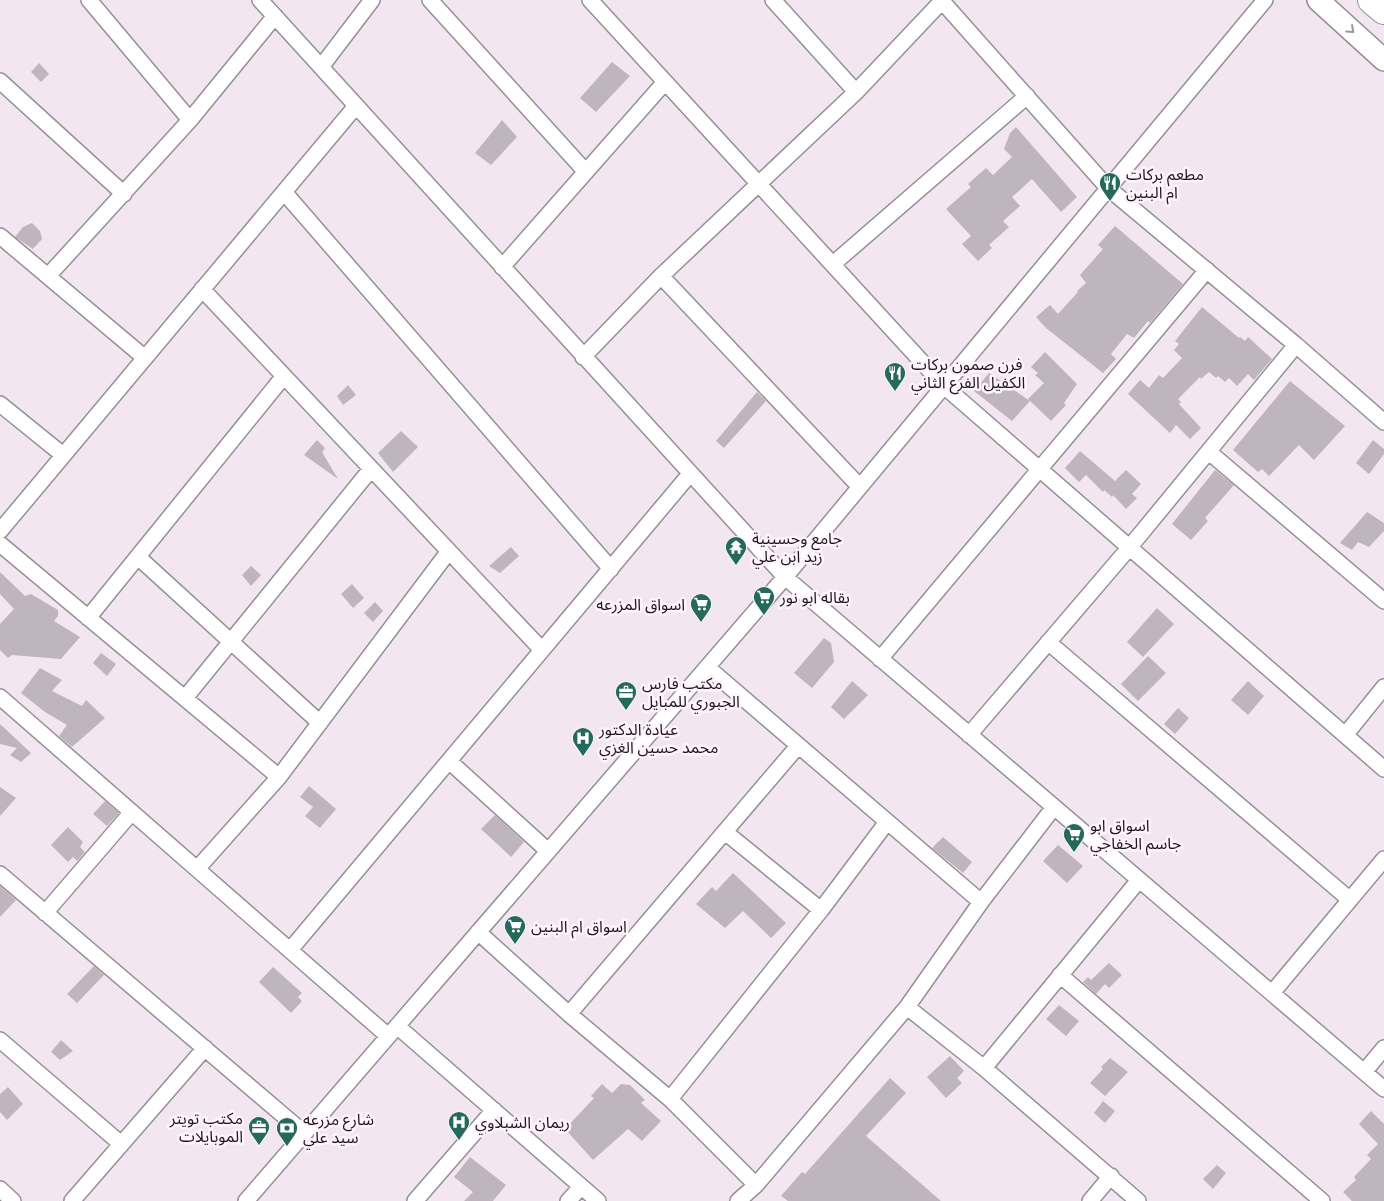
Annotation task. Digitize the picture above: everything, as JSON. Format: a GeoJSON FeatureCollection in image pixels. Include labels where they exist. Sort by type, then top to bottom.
{"type":"FeatureCollection","features":[{"type":"Feature","properties":{"kind":"highway"},"geometry":{"type":"LineString","coordinates":[[1372,0],[1384,10]]}},
{"type":"Feature","properties":{"kind":"main road"},"geometry":{"type":"LineString","coordinates":[[1318,0],[1384,60]]}},
{"type":"Feature","properties":{"kind":"street"},"geometry":{"type":"LineString","coordinates":[[89,0],[190,120]]}},
{"type":"Feature","properties":{"kind":"street"},"geometry":{"type":"LineString","coordinates":[[260,0],[785,577],[1384,1090]]}},
{"type":"Feature","properties":{"kind":"street"},"geometry":{"type":"LineString","coordinates":[[321,67],[372,0]]}},
{"type":"Feature","properties":{"kind":"street"},"geometry":{"type":"LineString","coordinates":[[430,0],[586,172]]}},
{"type":"Feature","properties":{"kind":"street"},"geometry":{"type":"LineString","coordinates":[[590,0],[944,386],[1384,769]]}},
{"type":"Feature","properties":{"kind":"street"},"geometry":{"type":"LineString","coordinates":[[773,0],[856,92]]}},
{"type":"Feature","properties":{"kind":"street"},"geometry":{"type":"LineString","coordinates":[[583,357],[661,276],[856,92],[942,0],[1108,188],[1296,344],[1384,422]]}},
{"type":"Feature","properties":{"kind":"street"},"geometry":{"type":"LineString","coordinates":[[246,1201],[785,577],[1265,0]]}},
{"type":"Feature","properties":{"kind":"street"},"geometry":{"type":"LineString","coordinates":[[48,276],[190,120],[274,16]]}},
{"type":"Feature","properties":{"kind":"street"},"geometry":{"type":"LineString","coordinates":[[0,80],[124,194]]}},
{"type":"Feature","properties":{"kind":"street"},"geometry":{"type":"LineString","coordinates":[[502,266],[665,82]]}},
{"type":"Feature","properties":{"kind":"street"},"geometry":{"type":"LineString","coordinates":[[833,264],[1027,96]]}},
{"type":"Feature","properties":{"kind":"street"},"geometry":{"type":"LineString","coordinates":[[0,531],[356,106]]}},
{"type":"Feature","properties":{"kind":"street"},"geometry":{"type":"LineString","coordinates":[[284,192],[611,568]]}},
{"type":"Feature","properties":{"kind":"street"},"geometry":{"type":"LineString","coordinates":[[0,236],[144,358]]}},
{"type":"Feature","properties":{"kind":"street"},"geometry":{"type":"LineString","coordinates":[[880,659],[1207,270]]}},
{"type":"Feature","properties":{"kind":"street"},"geometry":{"type":"LineString","coordinates":[[661,276],[860,487]]}},
{"type":"Feature","properties":{"kind":"street"},"geometry":{"type":"LineString","coordinates":[[202,289],[542,650]]}},
{"type":"Feature","properties":{"kind":"street"},"geometry":{"type":"LineString","coordinates":[[970,735],[1129,548],[1296,344]]}},
{"type":"Feature","properties":{"kind":"street"},"geometry":{"type":"LineString","coordinates":[[88,618],[284,376]]}},
{"type":"Feature","properties":{"kind":"street"},"geometry":{"type":"LineString","coordinates":[[0,404],[63,454]]}},
{"type":"Feature","properties":{"kind":"street"},"geometry":{"type":"LineString","coordinates":[[1209,452],[1384,601]]}},
{"type":"Feature","properties":{"kind":"street"},"geometry":{"type":"LineString","coordinates":[[185,698],[371,469]]}},
{"type":"Feature","properties":{"kind":"street"},"geometry":{"type":"LineString","coordinates":[[290,950],[690,474]]}},
{"type":"Feature","properties":{"kind":"street"},"geometry":{"type":"LineString","coordinates":[[0,544],[279,777]]}},
{"type":"Feature","properties":{"kind":"street"},"geometry":{"type":"LineString","coordinates":[[197,870],[279,777],[449,551]]}},
{"type":"Feature","properties":{"kind":"street"},"geometry":{"type":"LineString","coordinates":[[138,557],[320,723]]}},
{"type":"Feature","properties":{"kind":"street"},"geometry":{"type":"LineString","coordinates":[[1048,642],[1349,899]]}},
{"type":"Feature","properties":{"kind":"street"},"geometry":{"type":"LineString","coordinates":[[707,667],[982,902]]}},
{"type":"Feature","properties":{"kind":"street"},"geometry":{"type":"LineString","coordinates":[[1346,734],[1384,687]]}},
{"type":"Feature","properties":{"kind":"street"},"geometry":{"type":"LineString","coordinates":[[0,697],[290,950],[494,1110],[598,1201]]}},
{"type":"Feature","properties":{"kind":"street"},"geometry":{"type":"LineString","coordinates":[[569,1014],[798,746]]}},
{"type":"Feature","properties":{"kind":"street"},"geometry":{"type":"LineString","coordinates":[[449,761],[548,851]]}},
{"type":"Feature","properties":{"kind":"street"},"geometry":{"type":"LineString","coordinates":[[738,1201],[756,1185],[907,1007],[982,902],[1054,807]]}},
{"type":"Feature","properties":{"kind":"street"},"geometry":{"type":"LineString","coordinates":[[45,914],[132,812]]}},
{"type":"Feature","properties":{"kind":"street"},"geometry":{"type":"LineString","coordinates":[[670,1099],[821,910],[887,822]]}},
{"type":"Feature","properties":{"kind":"street"},"geometry":{"type":"LineString","coordinates":[[725,832],[821,910]]}},
{"type":"Feature","properties":{"kind":"street"},"geometry":{"type":"LineString","coordinates":[[1272,993],[1384,859]]}},
{"type":"Feature","properties":{"kind":"street"},"geometry":{"type":"LineString","coordinates":[[0,874],[304,1133]]}},
{"type":"Feature","properties":{"kind":"street"},"geometry":{"type":"LineString","coordinates":[[984,1068],[1139,880]]}},
{"type":"Feature","properties":{"kind":"street"},"geometry":{"type":"LineString","coordinates":[[478,932],[569,1014],[670,1099],[756,1185]]}},
{"type":"Feature","properties":{"kind":"street"},"geometry":{"type":"LineString","coordinates":[[1060,975],[1322,1201]]}},
{"type":"Feature","properties":{"kind":"street"},"geometry":{"type":"LineString","coordinates":[[907,1007],[984,1068],[1138,1201]]}},
{"type":"Feature","properties":{"kind":"street"},"geometry":{"type":"LineString","coordinates":[[0,1040],[120,1143]]}},
{"type":"Feature","properties":{"kind":"street"},"geometry":{"type":"LineString","coordinates":[[72,1201],[120,1143],[205,1048]]}},
{"type":"Feature","properties":{"kind":"street"},"geometry":{"type":"LineString","coordinates":[[1364,1072],[1384,1048]]}},
{"type":"Feature","properties":{"kind":"street"},"geometry":{"type":"LineString","coordinates":[[415,1201],[494,1110]]}},
{"type":"Feature","properties":{"kind":"street"},"geometry":{"type":"LineString","coordinates":[[1090,1201],[1111,1176]]}},
{"type":"Feature","properties":{"kind":"street"},"geometry":{"type":"LineString","coordinates":[[568,1201],[581,1186]]}},
{"type":"Feature","properties":{"kind":"street"},"geometry":{"type":"LineString","coordinates":[[0,1190],[13,1201]]}},
{"type":"Feature","properties":{"kind":"building"},"geometry":{"type":"Polygon","coordinates":[[[612,62],[630,76],[596,112],[580,98],[612,62]]]}},
{"type":"Feature","properties":{"kind":"building"},"geometry":{"type":"Polygon","coordinates":[[[39,63],[49,74],[41,82],[31,72],[39,63]]]}},
{"type":"Feature","properties":{"kind":"building"},"geometry":{"type":"Polygon","coordinates":[[[502,120],[517,137],[491,165],[475,153],[502,120]]]}},
{"type":"Feature","properties":{"kind":"building"},"geometry":{"type":"Polygon","coordinates":[[[1016,127],[1077,197],[1061,212],[1032,179],[1012,197],[1020,206],[1003,221],[1009,227],[989,245],[992,248],[978,261],[962,244],[971,236],[946,209],[971,187],[968,184],[986,168],[993,175],[1012,157],[1004,149],[1010,133],[1016,127]]]}},
{"type":"Feature","properties":{"kind":"building"},"geometry":{"type":"Polygon","coordinates":[[[32,223],[40,231],[42,239],[33,249],[15,237],[23,227],[32,223]]]}},
{"type":"Feature","properties":{"kind":"building"},"geometry":{"type":"Polygon","coordinates":[[[1115,226],[1183,284],[1150,323],[1148,321],[1134,338],[1127,334],[1111,354],[1116,359],[1103,373],[1046,328],[1036,317],[1050,305],[1058,314],[1086,283],[1080,275],[1103,249],[1098,245],[1115,226]]]}},
{"type":"Feature","properties":{"kind":"building"},"geometry":{"type":"Polygon","coordinates":[[[1202,307],[1239,338],[1245,341],[1248,337],[1272,359],[1254,380],[1248,374],[1237,386],[1229,378],[1225,382],[1209,372],[1201,379],[1200,377],[1178,399],[1181,402],[1179,404],[1201,428],[1190,439],[1176,425],[1170,433],[1128,394],[1140,380],[1149,388],[1159,375],[1163,378],[1182,358],[1174,350],[1179,344],[1175,341],[1202,307]]]}},
{"type":"Feature","properties":{"kind":"building"},"geometry":{"type":"Polygon","coordinates":[[[1045,352],[1077,384],[1064,403],[1066,405],[1051,421],[1028,399],[1044,383],[1035,375],[1038,373],[1031,367],[1045,352]]]}},
{"type":"Feature","properties":{"kind":"building"},"geometry":{"type":"Polygon","coordinates":[[[989,373],[1030,401],[1012,421],[974,391],[989,373]]]}},
{"type":"Feature","properties":{"kind":"building"},"geometry":{"type":"Polygon","coordinates":[[[1290,381],[1345,426],[1314,460],[1299,445],[1269,476],[1262,469],[1258,472],[1233,450],[1290,381]]]}},
{"type":"Feature","properties":{"kind":"building"},"geometry":{"type":"Polygon","coordinates":[[[348,385],[356,395],[343,405],[337,396],[348,385]]]}},
{"type":"Feature","properties":{"kind":"building"},"geometry":{"type":"Polygon","coordinates":[[[757,392],[766,401],[724,448],[716,441],[757,392]]]}},
{"type":"Feature","properties":{"kind":"building"},"geometry":{"type":"Polygon","coordinates":[[[401,431],[418,447],[393,472],[378,453],[401,431]]]}},
{"type":"Feature","properties":{"kind":"building"},"geometry":{"type":"Polygon","coordinates":[[[317,440],[325,448],[322,452],[338,479],[304,455],[317,440]]]}},
{"type":"Feature","properties":{"kind":"building"},"geometry":{"type":"Polygon","coordinates":[[[1373,440],[1384,449],[1384,454],[1369,474],[1356,463],[1373,440]]]}},
{"type":"Feature","properties":{"kind":"building"},"geometry":{"type":"Polygon","coordinates":[[[1080,451],[1115,481],[1126,470],[1141,484],[1132,494],[1137,498],[1126,509],[1113,495],[1112,497],[1104,490],[1103,492],[1086,475],[1079,482],[1065,468],[1080,451]]]}},
{"type":"Feature","properties":{"kind":"building"},"geometry":{"type":"Polygon","coordinates":[[[1215,470],[1234,485],[1205,518],[1208,521],[1191,540],[1172,524],[1215,470]]]}},
{"type":"Feature","properties":{"kind":"building"},"geometry":{"type":"Polygon","coordinates":[[[1367,512],[1384,523],[1384,531],[1369,547],[1358,542],[1352,550],[1340,543],[1367,512]]]}},
{"type":"Feature","properties":{"kind":"building"},"geometry":{"type":"Polygon","coordinates":[[[511,547],[519,556],[500,573],[489,566],[511,547]]]}},
{"type":"Feature","properties":{"kind":"building"},"geometry":{"type":"Polygon","coordinates":[[[251,566],[261,575],[251,586],[242,575],[251,566]]]}},
{"type":"Feature","properties":{"kind":"building"},"geometry":{"type":"Polygon","coordinates":[[[0,572],[25,596],[31,594],[58,610],[58,616],[54,621],[80,637],[61,659],[12,655],[8,658],[0,650],[0,624],[14,609],[0,594],[0,572]]]}},
{"type":"Feature","properties":{"kind":"building"},"geometry":{"type":"Polygon","coordinates":[[[352,584],[364,598],[353,608],[341,594],[352,584]]]}},
{"type":"Feature","properties":{"kind":"building"},"geometry":{"type":"Polygon","coordinates":[[[375,602],[383,611],[373,622],[364,613],[375,602]]]}},
{"type":"Feature","properties":{"kind":"building"},"geometry":{"type":"Polygon","coordinates":[[[1157,608],[1174,624],[1143,657],[1127,642],[1157,608]]]}},
{"type":"Feature","properties":{"kind":"building"},"geometry":{"type":"Polygon","coordinates":[[[824,638],[831,643],[834,662],[812,688],[794,673],[824,638]]]}},
{"type":"Feature","properties":{"kind":"building"},"geometry":{"type":"Polygon","coordinates":[[[101,653],[116,664],[107,676],[93,663],[101,653]]]}},
{"type":"Feature","properties":{"kind":"building"},"geometry":{"type":"Polygon","coordinates":[[[1148,656],[1166,673],[1138,701],[1121,684],[1148,656]]]}},
{"type":"Feature","properties":{"kind":"building"},"geometry":{"type":"Polygon","coordinates":[[[40,668],[62,680],[52,691],[82,706],[86,700],[105,718],[72,747],[59,736],[67,725],[45,712],[21,693],[40,668]]]}},
{"type":"Feature","properties":{"kind":"building"},"geometry":{"type":"Polygon","coordinates":[[[852,681],[868,695],[844,719],[831,707],[852,681]]]}},
{"type":"Feature","properties":{"kind":"building"},"geometry":{"type":"Polygon","coordinates":[[[1248,681],[1264,696],[1248,715],[1231,700],[1248,681]]]}},
{"type":"Feature","properties":{"kind":"building"},"geometry":{"type":"Polygon","coordinates":[[[1178,708],[1189,718],[1175,734],[1164,724],[1178,708]]]}},
{"type":"Feature","properties":{"kind":"building"},"geometry":{"type":"Polygon","coordinates":[[[0,724],[31,753],[21,762],[10,755],[17,748],[0,744],[0,724]]]}},
{"type":"Feature","properties":{"kind":"building"},"geometry":{"type":"Polygon","coordinates":[[[309,786],[336,809],[320,828],[305,816],[313,807],[300,797],[309,786]]]}},
{"type":"Feature","properties":{"kind":"building"},"geometry":{"type":"Polygon","coordinates":[[[0,787],[16,798],[0,816],[0,787]]]}},
{"type":"Feature","properties":{"kind":"building"},"geometry":{"type":"Polygon","coordinates":[[[105,801],[119,813],[107,826],[93,814],[105,801]]]}},
{"type":"Feature","properties":{"kind":"building"},"geometry":{"type":"Polygon","coordinates":[[[495,815],[524,842],[511,857],[481,829],[495,815]]]}},
{"type":"Feature","properties":{"kind":"building"},"geometry":{"type":"Polygon","coordinates":[[[68,827],[83,842],[80,847],[85,852],[77,861],[73,857],[68,862],[51,845],[68,827]]]}},
{"type":"Feature","properties":{"kind":"building"},"geometry":{"type":"Polygon","coordinates":[[[943,837],[972,862],[963,873],[932,848],[943,837]]]}},
{"type":"Feature","properties":{"kind":"building"},"geometry":{"type":"Polygon","coordinates":[[[1058,845],[1083,866],[1067,883],[1043,861],[1058,845]]]}},
{"type":"Feature","properties":{"kind":"building"},"geometry":{"type":"Polygon","coordinates":[[[733,873],[786,923],[771,938],[743,911],[725,928],[696,904],[712,887],[716,891],[733,873]]]}},
{"type":"Feature","properties":{"kind":"building"},"geometry":{"type":"Polygon","coordinates":[[[0,886],[16,900],[0,917],[0,886]]]}},
{"type":"Feature","properties":{"kind":"building"},"geometry":{"type":"Polygon","coordinates":[[[1109,963],[1122,975],[1109,988],[1105,984],[1096,994],[1083,982],[1088,977],[1091,980],[1109,963]]]}},
{"type":"Feature","properties":{"kind":"building"},"geometry":{"type":"Polygon","coordinates":[[[94,966],[104,975],[77,1003],[67,994],[94,966]]]}},
{"type":"Feature","properties":{"kind":"building"},"geometry":{"type":"Polygon","coordinates":[[[273,967],[302,993],[298,997],[302,1001],[291,1013],[259,982],[273,967]]]}},
{"type":"Feature","properties":{"kind":"building"},"geometry":{"type":"Polygon","coordinates":[[[1059,1005],[1079,1021],[1066,1036],[1046,1019],[1059,1005]]]}},
{"type":"Feature","properties":{"kind":"building"},"geometry":{"type":"Polygon","coordinates":[[[61,1040],[73,1051],[60,1060],[51,1052],[61,1040]]]}},
{"type":"Feature","properties":{"kind":"building"},"geometry":{"type":"Polygon","coordinates":[[[950,1056],[964,1071],[957,1078],[962,1083],[946,1098],[927,1077],[950,1056]]]}},
{"type":"Feature","properties":{"kind":"building"},"geometry":{"type":"Polygon","coordinates":[[[1110,1058],[1128,1072],[1105,1096],[1090,1083],[1110,1058]]]}},
{"type":"Feature","properties":{"kind":"building"},"geometry":{"type":"Polygon","coordinates":[[[890,1078],[906,1093],[866,1136],[941,1201],[788,1201],[781,1196],[802,1172],[805,1174],[890,1078]]]}},
{"type":"Feature","properties":{"kind":"building"},"geometry":{"type":"Polygon","coordinates":[[[602,1084],[612,1093],[621,1084],[630,1085],[645,1100],[641,1103],[661,1121],[642,1141],[628,1129],[593,1160],[565,1129],[594,1098],[591,1096],[602,1084]]]}},
{"type":"Feature","properties":{"kind":"building"},"geometry":{"type":"Polygon","coordinates":[[[8,1087],[23,1104],[7,1120],[0,1112],[0,1094],[8,1087]]]}},
{"type":"Feature","properties":{"kind":"building"},"geometry":{"type":"Polygon","coordinates":[[[1103,1101],[1115,1111],[1105,1123],[1094,1113],[1103,1101]]]}},
{"type":"Feature","properties":{"kind":"building"},"geometry":{"type":"Polygon","coordinates":[[[1371,1111],[1384,1124],[1384,1201],[1352,1201],[1343,1192],[1356,1180],[1354,1177],[1371,1159],[1367,1155],[1378,1144],[1359,1124],[1371,1111]]]}},
{"type":"Feature","properties":{"kind":"building"},"geometry":{"type":"Polygon","coordinates":[[[470,1157],[506,1185],[493,1201],[464,1201],[473,1192],[454,1177],[470,1157]]]}},
{"type":"Feature","properties":{"kind":"building"},"geometry":{"type":"Polygon","coordinates":[[[1217,1165],[1226,1173],[1213,1189],[1203,1179],[1217,1165]]]}},
{"type":"Feature","properties":{"kind":"place","name":"مطعم برکات ام البنین"},"geometry":{"type":"Point","coordinates":[1110,202]}},
{"type":"Feature","properties":{"kind":"place","name":"فرن صمون بركات الكفيل الفرع الثاني"},"geometry":{"type":"Point","coordinates":[895,392]}},
{"type":"Feature","properties":{"kind":"place","name":"جامع وحسينية زيد ابن علي"},"geometry":{"type":"Point","coordinates":[736,566]}},
{"type":"Feature","properties":{"kind":"place","name":"بقاله ابو نور"},"geometry":{"type":"Point","coordinates":[764,616]}},
{"type":"Feature","properties":{"kind":"place","name":"اسواق المزرعه"},"geometry":{"type":"Point","coordinates":[701,623]}},
{"type":"Feature","properties":{"kind":"place","name":"مكتب فارس الجبوري للمبايل"},"geometry":{"type":"Point","coordinates":[626,711]}},
{"type":"Feature","properties":{"kind":"place","name":"عيادة الدكتور محمد حسين الغزي"},"geometry":{"type":"Point","coordinates":[583,757]}},
{"type":"Feature","properties":{"kind":"place","name":"اسواق ابو جاسم الخفاجي"},"geometry":{"type":"Point","coordinates":[1074,853]}},
{"type":"Feature","properties":{"kind":"place","name":"اسواق ام البنين"},"geometry":{"type":"Point","coordinates":[515,945]}},
{"type":"Feature","properties":{"kind":"place","name":"ريمان الشبلاوي"},"geometry":{"type":"Point","coordinates":[459,1141]}},
{"type":"Feature","properties":{"kind":"place","name":"مكتب تويتر الموبايلات"},"geometry":{"type":"Point","coordinates":[259,1146]}},
{"type":"Feature","properties":{"kind":"place","name":"شارع مزرعه سيد علي"},"geometry":{"type":"Point","coordinates":[287,1147]}}]}
